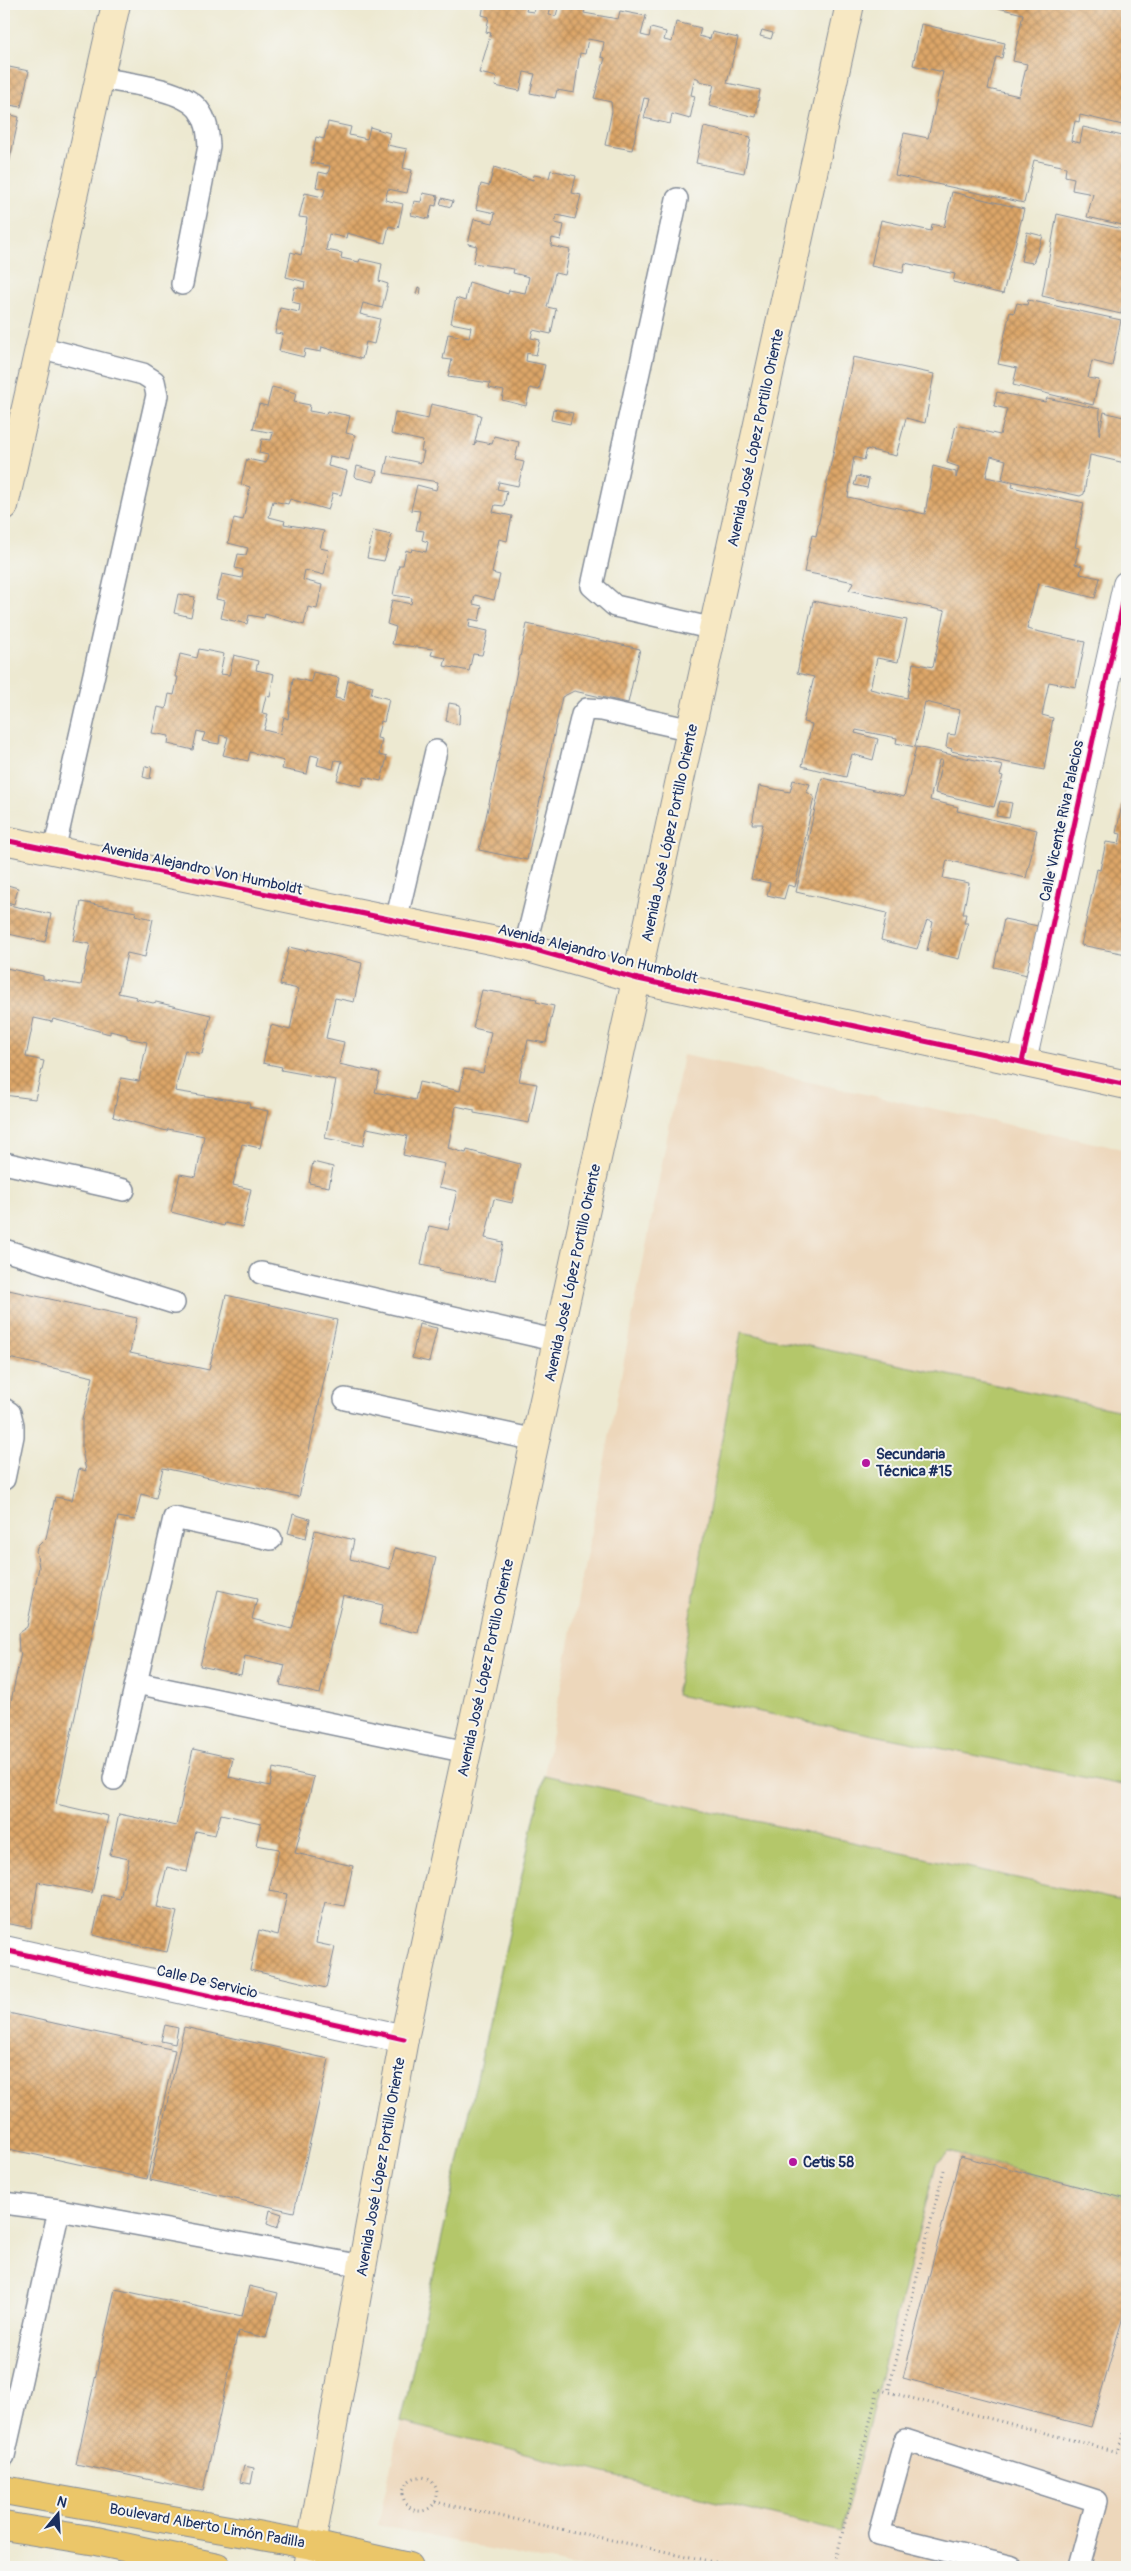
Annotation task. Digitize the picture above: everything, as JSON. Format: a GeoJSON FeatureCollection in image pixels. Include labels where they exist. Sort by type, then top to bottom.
{"type":"FeatureCollection","features":[{"type":"Feature","properties":{"kind":"main road"},"geometry":{"type":"LineString","coordinates":[[4,506],[116,4]]}},
{"type":"Feature","properties":{"kind":"main road","name":"Avenida José López Portillo Oriente"},"geometry":{"type":"LineString","coordinates":[[309,2556],[404,2039],[850,4]]}},
{"type":"Feature","properties":{"kind":"main road","name":"Avenida Alejandro Von Humboldt"},"geometry":{"type":"LineString","coordinates":[[4,840],[525,947],[638,978],[1127,1085]]}},
{"type":"Feature","properties":{"kind":"main road","name":"Boulevard Alberto Limón Padilla"},"geometry":{"type":"LineString","coordinates":[[4,2490],[309,2556],[409,2567]]}},
{"type":"Feature","properties":{"kind":"main road"},"geometry":{"type":"LineString","coordinates":[[4,2526],[96,2541],[217,2567]]}},
{"type":"Feature","properties":{"kind":"street","name":"Calle Vicente Riva Palacios"},"geometry":{"type":"LineString","coordinates":[[1022,1062],[1121,647],[1127,585]]}},
{"type":"Feature","properties":{"kind":"street","name":"Calle De Servicio"},"geometry":{"type":"LineString","coordinates":[[4,1950],[404,2039]]}},
{"type":"Feature","properties":{"kind":"lane"},"geometry":{"type":"LineString","coordinates":[[99,78],[179,96],[198,108],[208,126],[209,146],[182,284]]}},
{"type":"Feature","properties":{"kind":"lane"},"geometry":{"type":"LineString","coordinates":[[677,199],[592,586],[614,606],[714,629]]}},
{"type":"Feature","properties":{"kind":"lane"},"geometry":{"type":"LineString","coordinates":[[39,347],[104,362],[143,374],[154,381],[158,395],[54,851]]}},
{"type":"Feature","properties":{"kind":"lane"},"geometry":{"type":"LineString","coordinates":[[525,947],[582,715],[587,709],[602,710],[692,730]]}},
{"type":"Feature","properties":{"kind":"lane"},"geometry":{"type":"LineString","coordinates":[[396,921],[436,751]]}},
{"type":"Feature","properties":{"kind":"lane"},"geometry":{"type":"LineString","coordinates":[[4,1163],[124,1190]]}},
{"type":"Feature","properties":{"kind":"lane"},"geometry":{"type":"LineString","coordinates":[[4,1250],[174,1303]]}},
{"type":"Feature","properties":{"kind":"lane"},"geometry":{"type":"LineString","coordinates":[[261,1273],[558,1341]]}},
{"type":"Feature","properties":{"kind":"lane"},"geometry":{"type":"LineString","coordinates":[[345,1399],[536,1440]]}},
{"type":"Feature","properties":{"kind":"lane"},"geometry":{"type":"LineString","coordinates":[[4,1409],[10,1413],[13,1425],[4,1479]]}},
{"type":"Feature","properties":{"kind":"lane"},"geometry":{"type":"LineString","coordinates":[[114,1779],[174,1518],[271,1539]]}},
{"type":"Feature","properties":{"kind":"lane"},"geometry":{"type":"LineString","coordinates":[[136,1683],[467,1752]]}},
{"type":"Feature","properties":{"kind":"lane"},"geometry":{"type":"LineString","coordinates":[[4,2202],[59,2210],[363,2266]]}},
{"type":"Feature","properties":{"kind":"lane"},"geometry":{"type":"LineString","coordinates":[[4,2456],[59,2210]]}},
{"type":"Feature","properties":{"kind":"lane"},"geometry":{"type":"LineString","coordinates":[[1012,2567],[879,2534],[904,2440],[1097,2500],[1079,2567]]}},
{"type":"Feature","properties":{"kind":"path"},"geometry":{"type":"LineString","coordinates":[[888,2392],[944,2170]]}},
{"type":"Feature","properties":{"kind":"path"},"geometry":{"type":"LineString","coordinates":[[834,2567],[878,2389],[1118,2452],[1127,2419]]}},
{"type":"Feature","properties":{"kind":"path"},"geometry":{"type":"LineString","coordinates":[[416,2477],[427,2479],[432,2482],[437,2491],[435,2502],[427,2510],[416,2511],[403,2500],[404,2488],[416,2477]]}},
{"type":"Feature","properties":{"kind":"path"},"geometry":{"type":"LineString","coordinates":[[435,2502],[737,2567]]}},
{"type":"Feature","properties":{"kind":"shaded area"},"geometry":{"type":"Polygon","coordinates":[[[683,1055],[1127,1150],[1127,2567],[573,2567],[378,2525],[544,1775],[683,1055]]]}},
{"type":"Feature","properties":{"kind":"green space"},"geometry":{"type":"Polygon","coordinates":[[[741,1332],[1127,1412],[1127,1786],[676,1695],[741,1332]]]}},
{"type":"Feature","properties":{"kind":"green space","name":"Cetis 58"},"geometry":{"type":"Polygon","coordinates":[[[544,1775],[1127,1902],[1127,2199],[949,2152],[936,2164],[841,2532],[401,2422],[544,1775]]]}},
{"type":"Feature","properties":{"kind":"building"},"geometry":{"type":"Polygon","coordinates":[[[484,4],[528,4],[526,11],[534,12],[537,4],[551,6],[549,15],[556,16],[559,4],[586,4],[584,13],[618,19],[620,11],[646,16],[641,35],[649,37],[651,28],[666,32],[664,40],[672,42],[676,22],[701,28],[699,36],[710,39],[712,32],[738,38],[727,83],[760,90],[756,117],[709,106],[714,84],[699,81],[695,77],[691,95],[695,96],[690,119],[672,114],[670,124],[644,118],[649,99],[644,98],[632,150],[605,145],[612,111],[611,102],[594,98],[605,58],[601,57],[604,42],[588,39],[585,54],[580,53],[574,93],[557,90],[555,98],[530,93],[535,74],[524,72],[520,91],[495,86],[497,77],[479,73],[491,33],[486,32],[489,17],[482,15],[484,4]]]}},
{"type":"Feature","properties":{"kind":"building"},"geometry":{"type":"Polygon","coordinates":[[[982,4],[1127,4],[1127,126],[1080,115],[1079,122],[1075,121],[1071,141],[1080,143],[1083,127],[1127,137],[1127,226],[1087,217],[1093,194],[1072,190],[1074,178],[1065,176],[1066,167],[1034,160],[1024,203],[895,175],[904,133],[928,138],[943,72],[913,65],[921,24],[1005,43],[1002,58],[996,57],[988,89],[1019,96],[1027,64],[1013,61],[1023,14],[982,4]]]}},
{"type":"Feature","properties":{"kind":"building"},"geometry":{"type":"Polygon","coordinates":[[[762,30],[773,33],[771,39],[760,36],[762,30]]]}},
{"type":"Feature","properties":{"kind":"building"},"geometry":{"type":"Polygon","coordinates":[[[4,66],[29,71],[21,107],[4,104],[4,66]]]}},
{"type":"Feature","properties":{"kind":"building"},"geometry":{"type":"Polygon","coordinates":[[[4,113],[19,117],[5,182],[4,182],[4,113]]]}},
{"type":"Feature","properties":{"kind":"building"},"geometry":{"type":"Polygon","coordinates":[[[328,122],[351,127],[349,135],[367,139],[370,127],[390,133],[387,145],[407,149],[403,168],[412,170],[407,193],[388,189],[385,200],[403,204],[398,228],[389,226],[385,243],[347,233],[346,238],[329,234],[326,250],[342,253],[341,258],[359,262],[360,259],[382,264],[379,281],[388,284],[382,308],[363,303],[360,314],[380,319],[374,344],[366,342],[362,359],[322,347],[321,352],[305,349],[304,357],[279,351],[283,334],[275,333],[280,308],[299,312],[300,304],[292,302],[295,287],[304,289],[305,282],[286,277],[291,252],[301,255],[307,218],[299,217],[305,193],[323,197],[325,189],[316,187],[319,172],[328,174],[330,166],[311,163],[316,137],[324,139],[328,122]]]}},
{"type":"Feature","properties":{"kind":"building"},"geometry":{"type":"Polygon","coordinates":[[[704,127],[751,137],[744,173],[696,163],[704,127]]]}},
{"type":"Feature","properties":{"kind":"building"},"geometry":{"type":"Polygon","coordinates":[[[494,167],[533,180],[534,175],[549,178],[551,170],[576,176],[572,193],[581,195],[575,219],[557,215],[555,223],[564,225],[561,240],[552,238],[551,246],[570,250],[565,275],[555,273],[547,307],[556,309],[551,334],[533,330],[531,338],[540,340],[536,355],[527,353],[526,361],[545,365],[539,390],[530,388],[526,406],[502,400],[504,391],[489,388],[490,383],[448,377],[452,360],[443,359],[448,334],[469,338],[471,327],[451,323],[456,298],[465,301],[469,282],[508,294],[509,290],[525,293],[529,277],[513,273],[514,269],[473,263],[477,246],[468,244],[474,219],[493,223],[495,213],[476,209],[481,184],[489,186],[494,167]]]}},
{"type":"Feature","properties":{"kind":"building"},"geometry":{"type":"Polygon","coordinates":[[[952,192],[1024,209],[1003,294],[953,282],[955,274],[905,263],[903,273],[871,266],[881,220],[931,231],[932,224],[944,227],[952,192]]]}},
{"type":"Feature","properties":{"kind":"building"},"geometry":{"type":"Polygon","coordinates":[[[423,193],[438,196],[436,206],[432,205],[429,219],[411,215],[414,201],[421,202],[423,193]]]}},
{"type":"Feature","properties":{"kind":"building"},"geometry":{"type":"Polygon","coordinates":[[[442,198],[453,201],[451,207],[440,204],[442,198]]]}},
{"type":"Feature","properties":{"kind":"building"},"geometry":{"type":"Polygon","coordinates":[[[1057,214],[1127,230],[1127,248],[1124,247],[1121,260],[1127,262],[1127,285],[1121,314],[1042,296],[1057,214]]]}},
{"type":"Feature","properties":{"kind":"building"},"geometry":{"type":"Polygon","coordinates":[[[1027,232],[1043,236],[1033,263],[1021,261],[1027,232]]]}},
{"type":"Feature","properties":{"kind":"building"},"geometry":{"type":"Polygon","coordinates":[[[418,287],[421,288],[420,295],[416,294],[418,287]]]}},
{"type":"Feature","properties":{"kind":"building"},"geometry":{"type":"Polygon","coordinates":[[[1028,300],[1121,320],[1112,366],[1092,361],[1088,378],[1099,380],[1093,405],[1013,385],[1017,368],[998,364],[1010,312],[1014,313],[1017,303],[1027,305],[1028,300]]]}},
{"type":"Feature","properties":{"kind":"building"},"geometry":{"type":"Polygon","coordinates":[[[853,357],[934,374],[925,423],[906,418],[896,456],[867,449],[864,460],[854,457],[848,497],[925,514],[933,466],[956,472],[956,478],[959,467],[947,463],[956,425],[1000,435],[1007,409],[994,406],[997,392],[1045,402],[1047,398],[1100,409],[1099,435],[1104,412],[1127,418],[1124,440],[1127,441],[1125,463],[1090,455],[1084,494],[1080,496],[1002,479],[1006,460],[991,456],[986,477],[1013,483],[1012,487],[1084,503],[1075,547],[1079,548],[1075,564],[1082,566],[1080,574],[1100,578],[1095,598],[1038,584],[1027,629],[1085,642],[1076,687],[1049,682],[1042,715],[1053,718],[1044,770],[951,751],[952,749],[946,747],[948,734],[955,735],[960,710],[925,702],[915,747],[896,743],[897,738],[856,730],[855,733],[878,739],[873,760],[852,754],[846,777],[802,766],[812,724],[803,722],[814,677],[797,673],[813,601],[907,620],[898,662],[877,658],[870,689],[907,698],[913,663],[933,667],[945,611],[849,590],[854,582],[804,572],[812,535],[816,536],[853,357]]]}},
{"type":"Feature","properties":{"kind":"building"},"geometry":{"type":"Polygon","coordinates":[[[272,387],[296,393],[294,402],[310,405],[309,411],[326,414],[327,411],[350,416],[346,433],[355,435],[349,460],[330,456],[328,466],[347,471],[341,495],[333,493],[328,510],[290,499],[288,504],[273,501],[269,517],[285,521],[284,524],[324,531],[320,548],[329,550],[324,575],[305,570],[303,580],[322,585],[317,609],[308,607],[304,625],[265,614],[264,618],[249,615],[247,624],[221,618],[225,601],[216,599],[222,574],[242,578],[243,570],[235,568],[238,554],[246,555],[248,548],[228,543],[234,518],[243,520],[250,487],[241,484],[247,459],[266,463],[268,455],[259,453],[262,439],[271,440],[273,433],[253,429],[259,404],[267,406],[272,387]]]}},
{"type":"Feature","properties":{"kind":"building"},"geometry":{"type":"Polygon","coordinates":[[[431,404],[481,415],[474,446],[477,441],[492,444],[494,436],[519,442],[515,460],[524,462],[518,486],[499,482],[497,489],[507,491],[504,506],[495,505],[493,512],[512,516],[507,541],[499,539],[492,573],[500,575],[494,600],[475,595],[473,604],[482,606],[479,621],[470,619],[469,627],[488,631],[482,655],[473,654],[469,671],[444,666],[446,658],[431,655],[433,649],[392,644],[396,627],[387,624],[392,600],[411,604],[412,598],[393,595],[399,565],[403,565],[406,550],[411,552],[412,549],[426,552],[428,542],[422,540],[424,531],[416,530],[420,511],[411,510],[417,485],[436,490],[438,482],[384,473],[388,456],[421,463],[424,451],[421,451],[423,441],[391,434],[395,412],[428,419],[431,404]]]}},
{"type":"Feature","properties":{"kind":"building"},"geometry":{"type":"Polygon","coordinates":[[[553,409],[573,413],[570,424],[551,420],[553,409]]]}},
{"type":"Feature","properties":{"kind":"building"},"geometry":{"type":"Polygon","coordinates":[[[357,466],[377,471],[374,482],[357,478],[355,476],[357,466]]]}},
{"type":"Feature","properties":{"kind":"building"},"geometry":{"type":"Polygon","coordinates":[[[857,476],[869,479],[867,488],[854,485],[857,476]]]}},
{"type":"Feature","properties":{"kind":"building"},"geometry":{"type":"Polygon","coordinates":[[[373,531],[392,535],[384,561],[367,558],[373,531]]]}},
{"type":"Feature","properties":{"kind":"building"},"geometry":{"type":"Polygon","coordinates":[[[178,594],[195,597],[191,617],[174,613],[178,594]]]}},
{"type":"Feature","properties":{"kind":"building"},"geometry":{"type":"Polygon","coordinates":[[[527,624],[640,649],[628,703],[574,691],[562,697],[527,860],[479,850],[527,624]]]}},
{"type":"Feature","properties":{"kind":"building"},"geometry":{"type":"Polygon","coordinates":[[[199,649],[224,654],[220,674],[229,675],[234,655],[258,661],[256,670],[274,674],[270,697],[266,696],[262,713],[268,714],[264,730],[280,734],[284,717],[288,719],[293,678],[311,682],[313,672],[339,678],[335,698],[344,700],[348,680],[373,686],[371,694],[389,699],[384,722],[381,721],[377,738],[382,739],[379,755],[387,757],[381,781],[364,777],[362,786],[337,780],[342,761],[335,760],[333,769],[317,765],[319,757],[311,755],[307,774],[282,769],[284,761],[250,752],[248,761],[223,755],[228,737],[220,735],[219,744],[202,741],[205,733],[197,731],[193,750],[168,744],[169,736],[152,733],[158,707],[166,709],[169,694],[174,695],[178,677],[175,677],[180,654],[197,658],[199,649]]]}},
{"type":"Feature","properties":{"kind":"building"},"geometry":{"type":"Polygon","coordinates":[[[449,703],[460,705],[459,725],[446,721],[449,703]]]}},
{"type":"Feature","properties":{"kind":"building"},"geometry":{"type":"Polygon","coordinates":[[[916,747],[1003,766],[1000,775],[1003,776],[994,807],[935,793],[942,760],[939,760],[930,800],[958,807],[957,811],[1037,830],[1026,878],[947,860],[943,878],[969,883],[963,914],[966,914],[964,923],[968,923],[959,959],[927,951],[933,922],[927,920],[917,949],[881,940],[887,913],[796,892],[822,778],[904,797],[916,747]]]}},
{"type":"Feature","properties":{"kind":"building"},"geometry":{"type":"Polygon","coordinates":[[[145,766],[152,767],[150,779],[143,777],[145,766]]]}},
{"type":"Feature","properties":{"kind":"building"},"geometry":{"type":"Polygon","coordinates":[[[793,780],[810,784],[807,792],[814,797],[795,887],[788,885],[784,899],[767,895],[770,883],[751,879],[763,824],[752,824],[759,786],[790,792],[793,780]]]}},
{"type":"Feature","properties":{"kind":"building"},"geometry":{"type":"Polygon","coordinates":[[[1127,782],[1127,860],[1124,875],[1127,875],[1126,954],[1081,945],[1097,869],[1100,870],[1106,842],[1119,844],[1121,834],[1116,833],[1127,782]]]}},
{"type":"Feature","properties":{"kind":"building"},"geometry":{"type":"Polygon","coordinates":[[[1000,801],[1012,803],[1009,818],[996,816],[1000,801]]]}},
{"type":"Feature","properties":{"kind":"building"},"geometry":{"type":"Polygon","coordinates":[[[4,884],[18,888],[14,904],[4,901],[4,884]]]}},
{"type":"Feature","properties":{"kind":"building"},"geometry":{"type":"Polygon","coordinates":[[[81,902],[136,912],[135,915],[153,919],[145,957],[127,953],[118,993],[137,997],[136,999],[211,1015],[202,1054],[185,1050],[175,1091],[250,1103],[249,1107],[268,1111],[260,1148],[242,1144],[233,1185],[251,1189],[243,1227],[225,1223],[224,1226],[171,1212],[180,1174],[196,1177],[204,1136],[168,1129],[167,1131],[113,1117],[121,1078],[139,1081],[147,1042],[127,1038],[127,1035],[110,1031],[110,1034],[53,1019],[52,1022],[34,1018],[26,1057],[44,1061],[35,1099],[4,1095],[4,970],[6,968],[43,976],[43,979],[81,985],[90,944],[73,941],[81,902]]]}},
{"type":"Feature","properties":{"kind":"building"},"geometry":{"type":"Polygon","coordinates":[[[4,904],[51,914],[45,942],[4,933],[4,904]]]}},
{"type":"Feature","properties":{"kind":"building"},"geometry":{"type":"Polygon","coordinates":[[[1004,919],[1038,926],[1027,975],[994,967],[1004,919]]]}},
{"type":"Feature","properties":{"kind":"building"},"geometry":{"type":"Polygon","coordinates":[[[289,947],[306,951],[307,949],[362,963],[354,1002],[335,998],[326,1038],[344,1042],[339,1064],[380,1073],[375,1092],[415,1100],[419,1082],[460,1091],[464,1069],[483,1073],[491,1032],[473,1028],[482,990],[537,999],[536,1002],[554,1006],[546,1043],[528,1040],[519,1081],[537,1084],[529,1123],[474,1113],[474,1110],[456,1106],[448,1148],[466,1153],[467,1150],[520,1164],[512,1203],[494,1199],[485,1238],[503,1242],[495,1281],[439,1271],[440,1269],[421,1265],[429,1226],[448,1230],[457,1191],[439,1187],[445,1164],[403,1155],[407,1136],[367,1128],[363,1146],[325,1138],[336,1080],[281,1070],[282,1067],[263,1063],[271,1025],[290,1030],[298,989],[280,985],[289,947]]]}},
{"type":"Feature","properties":{"kind":"building"},"geometry":{"type":"Polygon","coordinates":[[[313,1162],[333,1167],[329,1187],[309,1183],[313,1162]]]}},
{"type":"Feature","properties":{"kind":"building"},"geometry":{"type":"Polygon","coordinates":[[[4,1289],[137,1318],[130,1353],[209,1370],[226,1295],[337,1320],[299,1497],[163,1468],[156,1498],[141,1494],[135,1520],[118,1517],[56,1804],[108,1816],[92,1893],[38,1882],[31,1928],[4,1923],[4,1711],[10,1706],[21,1653],[19,1652],[18,1633],[27,1627],[39,1567],[36,1551],[46,1538],[55,1497],[72,1500],[79,1469],[86,1471],[82,1450],[82,1420],[93,1377],[4,1357],[4,1289]]]}},
{"type":"Feature","properties":{"kind":"building"},"geometry":{"type":"Polygon","coordinates":[[[419,1324],[437,1328],[429,1362],[412,1358],[419,1324]]]}},
{"type":"Feature","properties":{"kind":"building"},"geometry":{"type":"Polygon","coordinates":[[[293,1514],[310,1519],[306,1538],[288,1533],[293,1514]]]}},
{"type":"Feature","properties":{"kind":"building"},"geometry":{"type":"Polygon","coordinates":[[[315,1530],[354,1540],[350,1559],[390,1569],[395,1548],[436,1558],[418,1633],[379,1624],[383,1605],[343,1596],[320,1694],[280,1685],[285,1665],[245,1656],[241,1675],[200,1666],[218,1590],[257,1599],[252,1619],[292,1629],[315,1530]]]}},
{"type":"Feature","properties":{"kind":"building"},"geometry":{"type":"Polygon","coordinates":[[[193,1749],[233,1758],[229,1777],[270,1786],[273,1768],[314,1777],[295,1853],[353,1866],[344,1906],[325,1902],[318,1930],[316,1943],[335,1947],[326,1988],[250,1970],[259,1930],[278,1935],[287,1894],[269,1891],[279,1849],[256,1845],[261,1823],[221,1814],[215,1835],[196,1831],[187,1872],[167,1867],[157,1907],[177,1912],[167,1952],[93,1935],[102,1895],[120,1899],[129,1859],[110,1855],[119,1814],[176,1826],[193,1749]]]}},
{"type":"Feature","properties":{"kind":"building"},"geometry":{"type":"Polygon","coordinates":[[[4,2012],[175,2050],[147,2179],[4,2148],[4,2012]]]}},
{"type":"Feature","properties":{"kind":"building"},"geometry":{"type":"Polygon","coordinates":[[[165,2025],[178,2028],[175,2044],[161,2041],[165,2025]]]}},
{"type":"Feature","properties":{"kind":"building"},"geometry":{"type":"Polygon","coordinates":[[[184,2027],[329,2059],[294,2212],[150,2180],[184,2027]]]}},
{"type":"Feature","properties":{"kind":"building"},"geometry":{"type":"Polygon","coordinates":[[[960,2156],[1127,2199],[1127,2303],[1091,2427],[903,2378],[960,2156]]]}},
{"type":"Feature","properties":{"kind":"building"},"geometry":{"type":"Polygon","coordinates":[[[270,2210],[282,2214],[277,2228],[267,2224],[270,2210]]]}},
{"type":"Feature","properties":{"kind":"building"},"geometry":{"type":"Polygon","coordinates":[[[249,2286],[278,2293],[266,2338],[238,2331],[203,2491],[76,2464],[115,2289],[242,2316],[249,2286]]]}},
{"type":"Feature","properties":{"kind":"building"},"geometry":{"type":"Polygon","coordinates":[[[244,2466],[254,2468],[251,2484],[240,2482],[244,2466]]]}},
{"type":"Feature","properties":{"kind":"cycle path"},"geometry":{"type":"LineString","coordinates":[[1022,1062],[1127,585]]}},
{"type":"Feature","properties":{"kind":"cycle path"},"geometry":{"type":"LineString","coordinates":[[4,840],[525,947],[638,979],[1127,1085]]}},
{"type":"Feature","properties":{"kind":"cycle path"},"geometry":{"type":"LineString","coordinates":[[4,1950],[404,2039]]}},
{"type":"Feature","properties":{"kind":"place","name":"Secundaria Técnica #15"},"geometry":{"type":"Point","coordinates":[866,1463]}},
{"type":"Feature","properties":{"kind":"place","name":"Cetis 58"},"geometry":{"type":"Point","coordinates":[793,2162]}}]}
